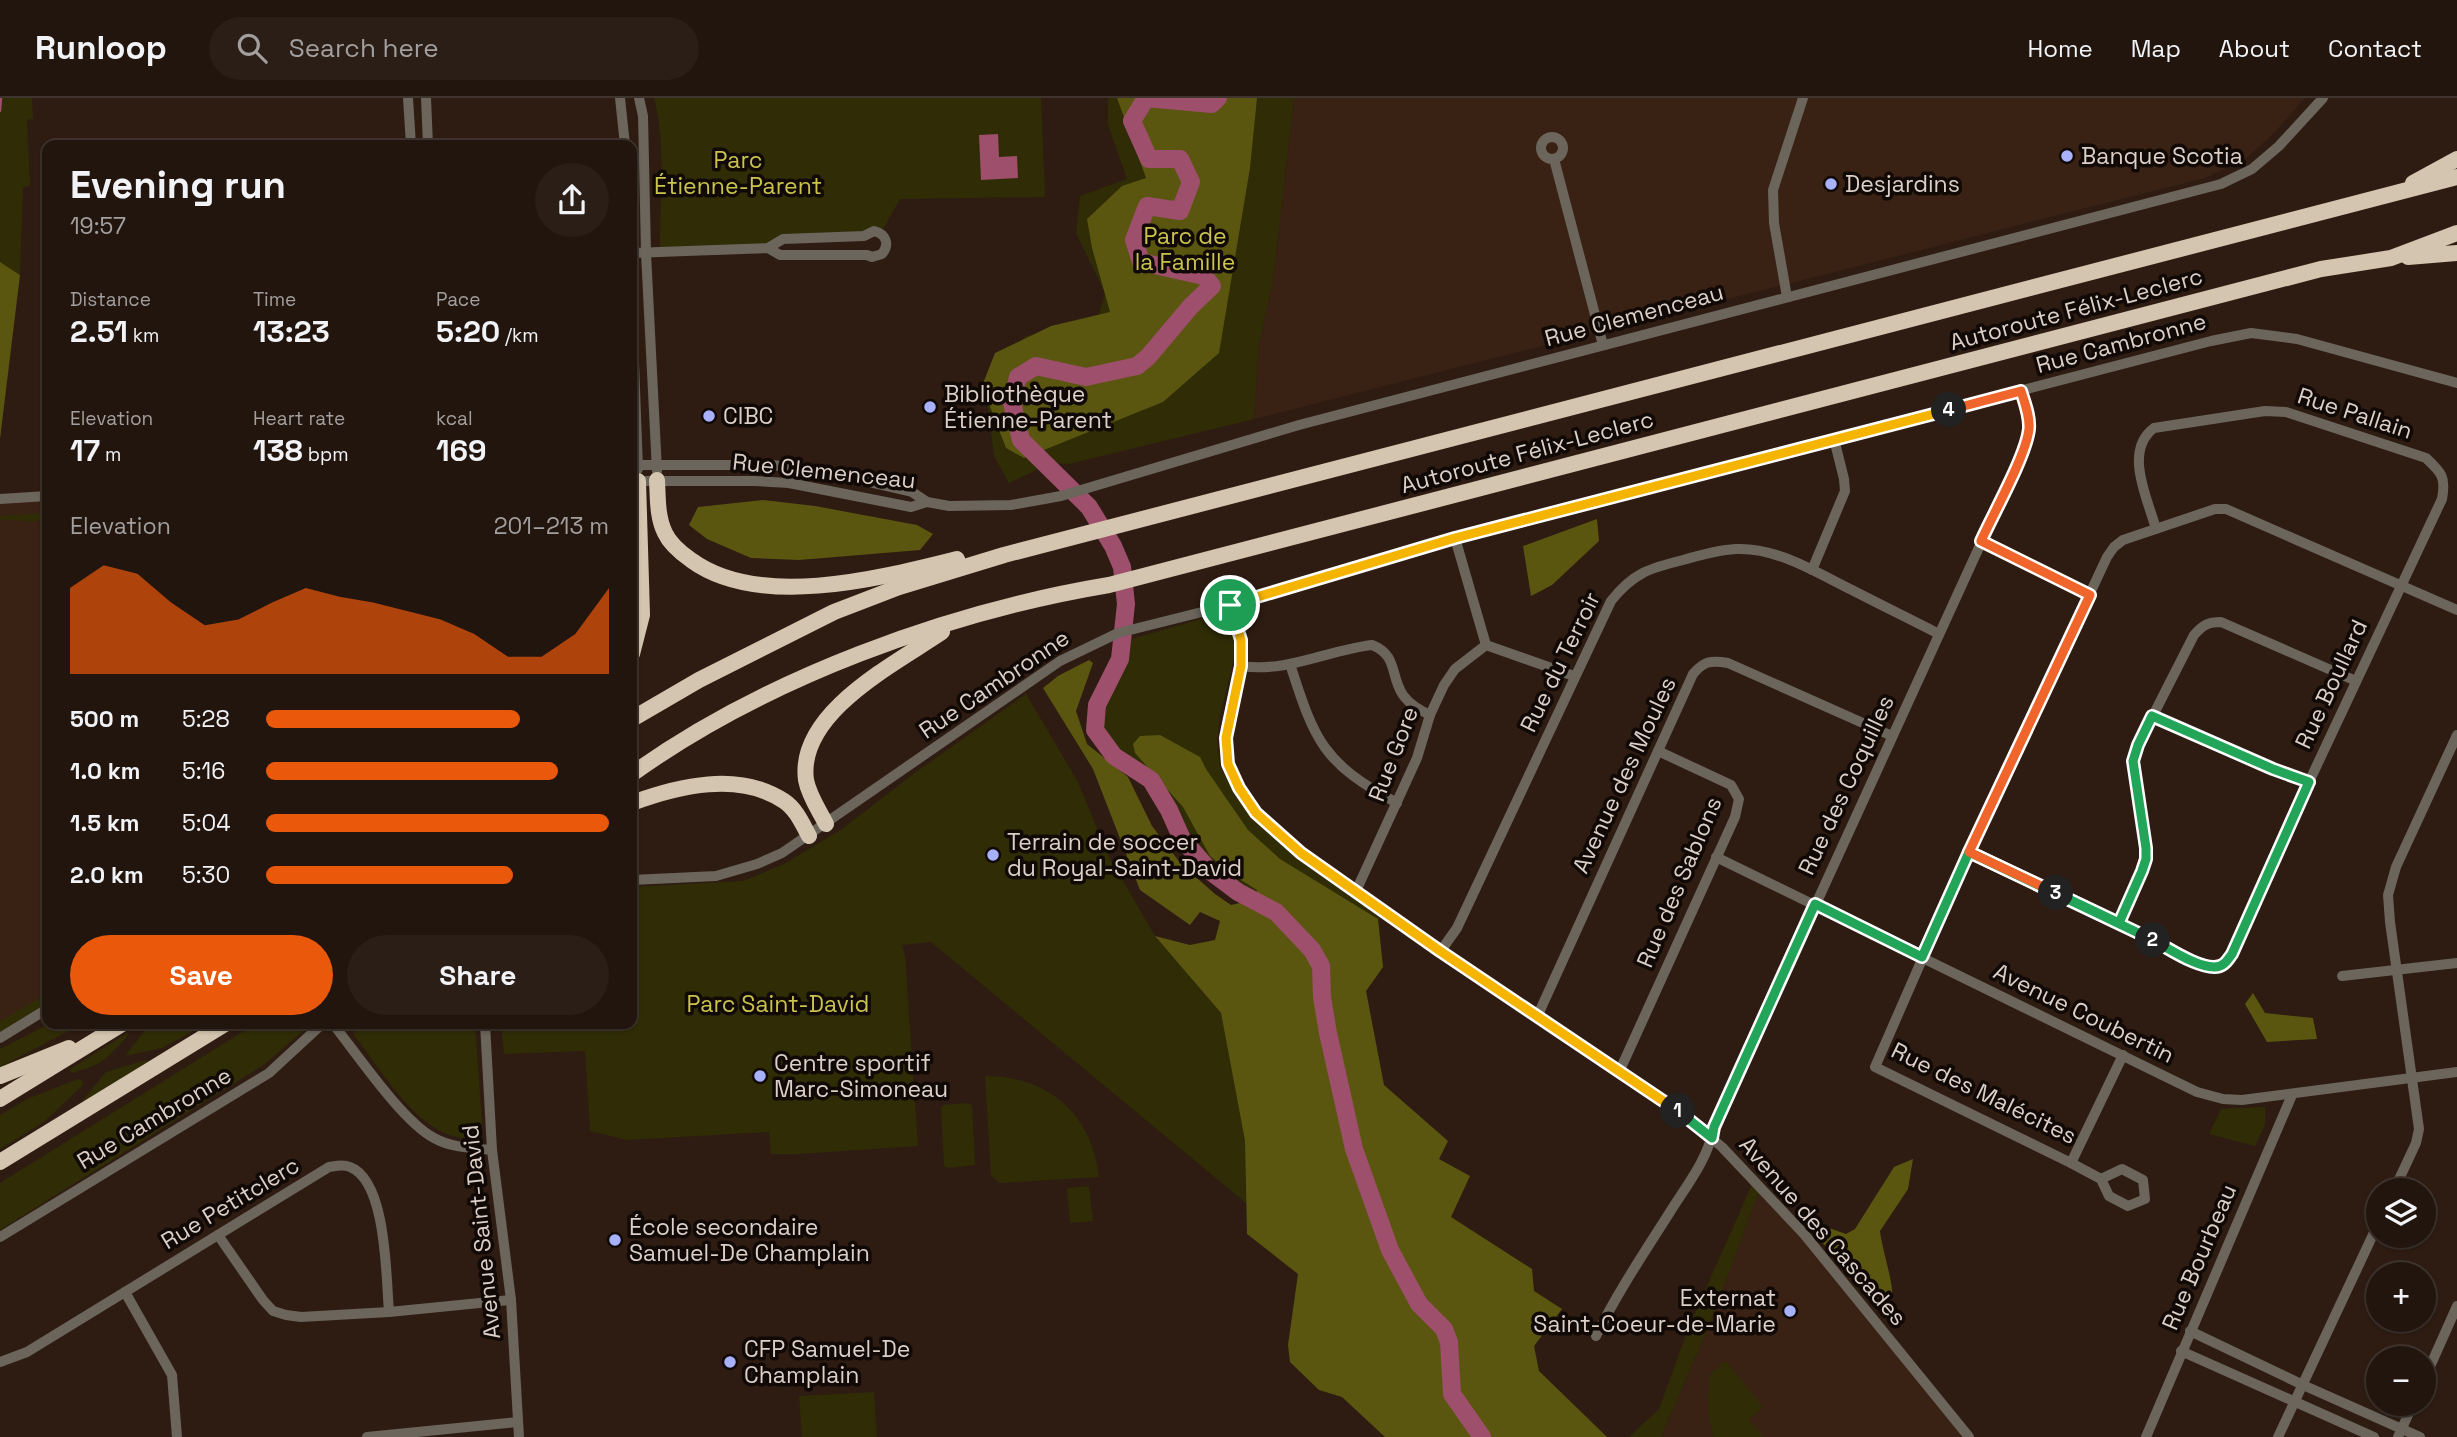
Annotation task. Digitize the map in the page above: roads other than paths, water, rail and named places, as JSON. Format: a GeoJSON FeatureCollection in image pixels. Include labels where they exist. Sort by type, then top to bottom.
{"type":"FeatureCollection","features":[{"type":"Feature","properties":{"kind":"highway"},"geometry":{"type":"LineString","coordinates":[[2393,194],[2457,159]]}},
{"type":"Feature","properties":{"kind":"highway","name":"Autoroute Félix-Leclerc"},"geometry":{"type":"LineString","coordinates":[[637,716],[699,680],[834,612],[899,587],[1004,555],[2457,177]]}},
{"type":"Feature","properties":{"kind":"highway","name":"Autoroute Félix-Leclerc"},"geometry":{"type":"LineString","coordinates":[[637,771],[715,721],[794,682],[893,642],[958,620],[1109,585],[2320,269],[2391,258],[2457,233]]}},
{"type":"Feature","properties":{"kind":"highway"},"geometry":{"type":"LineString","coordinates":[[2391,258],[2457,253]]}},
{"type":"Feature","properties":{"kind":"highway"},"geometry":{"type":"LineString","coordinates":[[657,473],[660,519],[665,534],[686,557],[719,577],[789,587],[825,585],[900,573],[971,556],[1004,555]]}},
{"type":"Feature","properties":{"kind":"highway"},"geometry":{"type":"LineString","coordinates":[[637,514],[642,615],[637,634]]}},
{"type":"Feature","properties":{"kind":"highway"},"geometry":{"type":"LineString","coordinates":[[826,824],[810,794],[806,778],[809,755],[816,734],[829,715],[851,693],[958,620]]}},
{"type":"Feature","properties":{"kind":"highway"},"geometry":{"type":"LineString","coordinates":[[637,801],[670,789],[703,784],[731,785],[762,791],[785,801],[797,814],[809,836]]}},
{"type":"Feature","properties":{"kind":"highway"},"geometry":{"type":"LineString","coordinates":[[0,1076],[114,1029]]}},
{"type":"Feature","properties":{"kind":"highway"},"geometry":{"type":"LineString","coordinates":[[0,1098],[114,1029]]}},
{"type":"Feature","properties":{"kind":"highway"},"geometry":{"type":"LineString","coordinates":[[0,1162],[217,1029]]}},
{"type":"Feature","properties":{"kind":"street"},"geometry":{"type":"LineString","coordinates":[[408,98],[411,140]]}},
{"type":"Feature","properties":{"kind":"street"},"geometry":{"type":"LineString","coordinates":[[426,98],[428,140]]}},
{"type":"Feature","properties":{"kind":"street"},"geometry":{"type":"LineString","coordinates":[[620,98],[624,140]]}},
{"type":"Feature","properties":{"kind":"street"},"geometry":{"type":"LineString","coordinates":[[639,98],[643,116],[646,253],[657,473]]}},
{"type":"Feature","properties":{"kind":"street"},"geometry":{"type":"LineString","coordinates":[[1787,297],[1774,223],[1773,190],[1803,98]]}},
{"type":"Feature","properties":{"kind":"street","name":"Rue Clemenceau"},"geometry":{"type":"LineString","coordinates":[[657,473],[789,483],[911,507],[927,502],[971,507],[1011,505],[1061,496],[1300,425],[2221,184],[2252,169],[2279,146],[2323,98]]}},
{"type":"Feature","properties":{"kind":"street"},"geometry":{"type":"LineString","coordinates":[[1554,159],[1603,345]]}},
{"type":"Feature","properties":{"kind":"street"},"geometry":{"type":"LineString","coordinates":[[637,253],[768,248],[783,239],[864,236],[874,231],[881,233],[887,248],[882,254],[872,257],[780,255],[768,248]]}},
{"type":"Feature","properties":{"kind":"street","name":"Rue Cambronne"},"geometry":{"type":"LineString","coordinates":[[637,880],[716,876],[757,864],[782,853],[1060,661],[1118,633],[1230,605],[1455,538],[2250,333],[2297,339],[2457,383]]}},
{"type":"Feature","properties":{"kind":"street","name":"Rue des Coquilles"},"geometry":{"type":"LineString","coordinates":[[1596,1336],[1611,1306],[1699,1167],[1714,1127],[2024,449],[2029,430],[2021,391]]}},
{"type":"Feature","properties":{"kind":"street","name":"Rue Pallain"},"geometry":{"type":"LineString","coordinates":[[2156,529],[2138,461],[2138,449],[2146,434],[2154,428],[2265,411],[2286,412],[2426,458],[2438,470],[2445,483],[2442,499],[2400,585]]}},
{"type":"Feature","properties":{"kind":"street"},"geometry":{"type":"LineString","coordinates":[[1812,570],[1844,491],[1844,479],[1834,439]]}},
{"type":"Feature","properties":{"kind":"street","name":"Rue Clemenceau"},"geometry":{"type":"LineString","coordinates":[[637,473],[771,465],[812,469],[912,492],[927,502]]}},
{"type":"Feature","properties":{"kind":"street"},"geometry":{"type":"LineString","coordinates":[[0,499],[42,496]]}},
{"type":"Feature","properties":{"kind":"street"},"geometry":{"type":"LineString","coordinates":[[1922,957],[2090,595],[2115,547],[2123,540],[2215,509],[2227,509],[2457,610]]}},
{"type":"Feature","properties":{"kind":"street"},"geometry":{"type":"LineString","coordinates":[[1455,538],[1486,645],[1574,676]]}},
{"type":"Feature","properties":{"kind":"street"},"geometry":{"type":"LineString","coordinates":[[1981,541],[2090,595]]}},
{"type":"Feature","properties":{"kind":"street","name":"Rue du Terroir"},"geometry":{"type":"LineString","coordinates":[[1440,951],[1457,928],[1611,601],[1628,581],[1649,568],[1707,553],[1737,549],[1758,551],[1782,557],[1812,570],[1939,634]]}},
{"type":"Feature","properties":{"kind":"street","name":"Rue Boullard"},"geometry":{"type":"LineString","coordinates":[[1969,852],[2194,962],[2217,967],[2225,963],[2232,954],[2400,585]]}},
{"type":"Feature","properties":{"kind":"street","name":"Avenue des Cascades"},"geometry":{"type":"LineString","coordinates":[[1230,605],[1241,640],[1241,666],[1226,738],[1228,764],[1239,788],[1256,813],[1286,840],[1440,951],[1620,1070],[1712,1138],[1804,1234],[1969,1437]]}},
{"type":"Feature","properties":{"kind":"street"},"geometry":{"type":"LineString","coordinates":[[2119,923],[2146,859],[2133,761],[2152,716],[2194,635],[2208,622],[2221,622],[2356,681]]}},
{"type":"Feature","properties":{"kind":"street"},"geometry":{"type":"LineString","coordinates":[[1241,666],[1260,668],[1290,664],[1372,645],[1383,649],[1389,657],[1397,685],[1411,705],[1430,715]]}},
{"type":"Feature","properties":{"kind":"street","name":"Rue Gore"},"geometry":{"type":"LineString","coordinates":[[1356,891],[1398,803],[1417,758],[1430,715],[1444,685],[1455,669],[1486,645]]}},
{"type":"Feature","properties":{"kind":"street","name":"Avenue des Moules"},"geometry":{"type":"LineString","coordinates":[[1537,1017],[1693,674],[1703,663],[1728,663],[1892,736]]}},
{"type":"Feature","properties":{"kind":"street"},"geometry":{"type":"LineString","coordinates":[[1290,664],[1308,720],[1321,745],[1339,766],[1362,784],[1398,803]]}},
{"type":"Feature","properties":{"kind":"street"},"geometry":{"type":"LineString","coordinates":[[2152,716],[2309,782]]}},
{"type":"Feature","properties":{"kind":"street"},"geometry":{"type":"LineString","coordinates":[[2400,1178],[2416,1143],[2419,1129],[2388,895],[2396,867],[2457,734]]}},
{"type":"Feature","properties":{"kind":"street","name":"Rue des Sablons"},"geometry":{"type":"LineString","coordinates":[[1620,1070],[1738,809],[1737,792],[1731,785],[1658,751]]}},
{"type":"Feature","properties":{"kind":"street","name":"Avenue Coubertin"},"geometry":{"type":"LineString","coordinates":[[1716,857],[2197,1092],[2242,1100],[2457,1072]]}},
{"type":"Feature","properties":{"kind":"street","name":"Rue des Malécites"},"geometry":{"type":"LineString","coordinates":[[1922,957],[1875,1067],[2070,1163],[2123,1055]]}},
{"type":"Feature","properties":{"kind":"street"},"geometry":{"type":"LineString","coordinates":[[2342,976],[2457,963]]}},
{"type":"Feature","properties":{"kind":"street"},"geometry":{"type":"LineString","coordinates":[[0,1038],[42,1012]]}},
{"type":"Feature","properties":{"kind":"street","name":"Rue Cambronne"},"geometry":{"type":"LineString","coordinates":[[0,1237],[269,1073],[317,1029]]}},
{"type":"Feature","properties":{"kind":"street"},"geometry":{"type":"LineString","coordinates":[[337,1029],[415,1125],[435,1139],[456,1146],[492,1150]]}},
{"type":"Feature","properties":{"kind":"street","name":"Avenue Saint-David"},"geometry":{"type":"LineString","coordinates":[[485,1029],[492,1150],[511,1300],[519,1437]]}},
{"type":"Feature","properties":{"kind":"street","name":"Rue Bourbeau"},"geometry":{"type":"LineString","coordinates":[[2146,1437],[2292,1095]]}},
{"type":"Feature","properties":{"kind":"street"},"geometry":{"type":"LineString","coordinates":[[2070,1163],[2101,1179]]}},
{"type":"Feature","properties":{"kind":"street","name":"Rue Petitclerc"},"geometry":{"type":"LineString","coordinates":[[0,1362],[27,1352],[328,1167],[342,1165],[353,1168],[362,1175],[377,1204],[389,1312]]}},
{"type":"Feature","properties":{"kind":"street"},"geometry":{"type":"LineString","coordinates":[[218,1235],[273,1311],[301,1317],[389,1312],[511,1300]]}},
{"type":"Feature","properties":{"kind":"street"},"geometry":{"type":"LineString","coordinates":[[2278,1437],[2367,1248]]}},
{"type":"Feature","properties":{"kind":"street"},"geometry":{"type":"LineString","coordinates":[[125,1292],[172,1375],[177,1437]]}},
{"type":"Feature","properties":{"kind":"street"},"geometry":{"type":"LineString","coordinates":[[2436,1353],[2457,1306]]}},
{"type":"Feature","properties":{"kind":"street"},"geometry":{"type":"LineString","coordinates":[[2190,1331],[2400,1433],[2420,1437]]}},
{"type":"Feature","properties":{"kind":"street"},"geometry":{"type":"LineString","coordinates":[[2181,1352],[2374,1437]]}},
{"type":"Feature","properties":{"kind":"street"},"geometry":{"type":"LineString","coordinates":[[2400,1433],[2408,1416]]}},
{"type":"Feature","properties":{"kind":"street"},"geometry":{"type":"LineString","coordinates":[[367,1437],[518,1422]]}},
{"type":"Feature","properties":{"kind":"waterway"},"geometry":{"type":"LineString","coordinates":[[0,111],[1,98]]}},
{"type":"Feature","properties":{"kind":"waterway"},"geometry":{"type":"LineString","coordinates":[[1218,98],[1212,104],[1146,98],[1132,121],[1149,159],[1180,159],[1191,182],[1180,211],[1147,206],[1134,240],[1141,262],[1204,276],[1212,286],[1137,366],[1086,377],[1036,366],[1018,377],[1012,403],[1021,440],[1089,507],[1113,546],[1122,567],[1126,604],[1120,659],[1097,705],[1095,730],[1114,756],[1151,780],[1182,839],[1210,871],[1238,892],[1276,912],[1312,950],[1321,966],[1322,997],[1328,1033],[1354,1149],[1390,1250],[1419,1304],[1444,1329],[1449,1342],[1452,1394],[1482,1437]]}},
{"type":"Feature","properties":{"kind":"place","name":"Banque Scotia"},"geometry":{"type":"Point","coordinates":[2067,156]}},
{"type":"Feature","properties":{"kind":"place","name":"Desjardins"},"geometry":{"type":"Point","coordinates":[1831,184]}},
{"type":"Feature","properties":{"kind":"place","name":"Bibliothèque Étienne-Parent"},"geometry":{"type":"Point","coordinates":[930,407]}},
{"type":"Feature","properties":{"kind":"place","name":"CIBC"},"geometry":{"type":"Point","coordinates":[709,416]}},
{"type":"Feature","properties":{"kind":"place","name":"Terrain de soccer du Royal-Saint-David"},"geometry":{"type":"Point","coordinates":[993,855]}},
{"type":"Feature","properties":{"kind":"place","name":"Centre sportif Marc-Simoneau"},"geometry":{"type":"Point","coordinates":[760,1076]}},
{"type":"Feature","properties":{"kind":"place","name":"École secondaire Samuel-De Champlain"},"geometry":{"type":"Point","coordinates":[615,1240]}},
{"type":"Feature","properties":{"kind":"place","name":"Externat Saint-Coeur-de-Marie"},"geometry":{"type":"Point","coordinates":[1790,1311]}},
{"type":"Feature","properties":{"kind":"place","name":"CFP Samuel-De Champlain"},"geometry":{"type":"Point","coordinates":[730,1362]}},
{"type":"Feature","properties":{"kind":"park label","name":"Parc Étienne-Parent"},"geometry":{"type":"Point","coordinates":[738,173]}},
{"type":"Feature","properties":{"kind":"park label","name":"Parc de la Famille"},"geometry":{"type":"Point","coordinates":[1185,249]}},
{"type":"Feature","properties":{"kind":"park label","name":"Parc Saint-David"},"geometry":{"type":"Point","coordinates":[778,1004]}}]}
